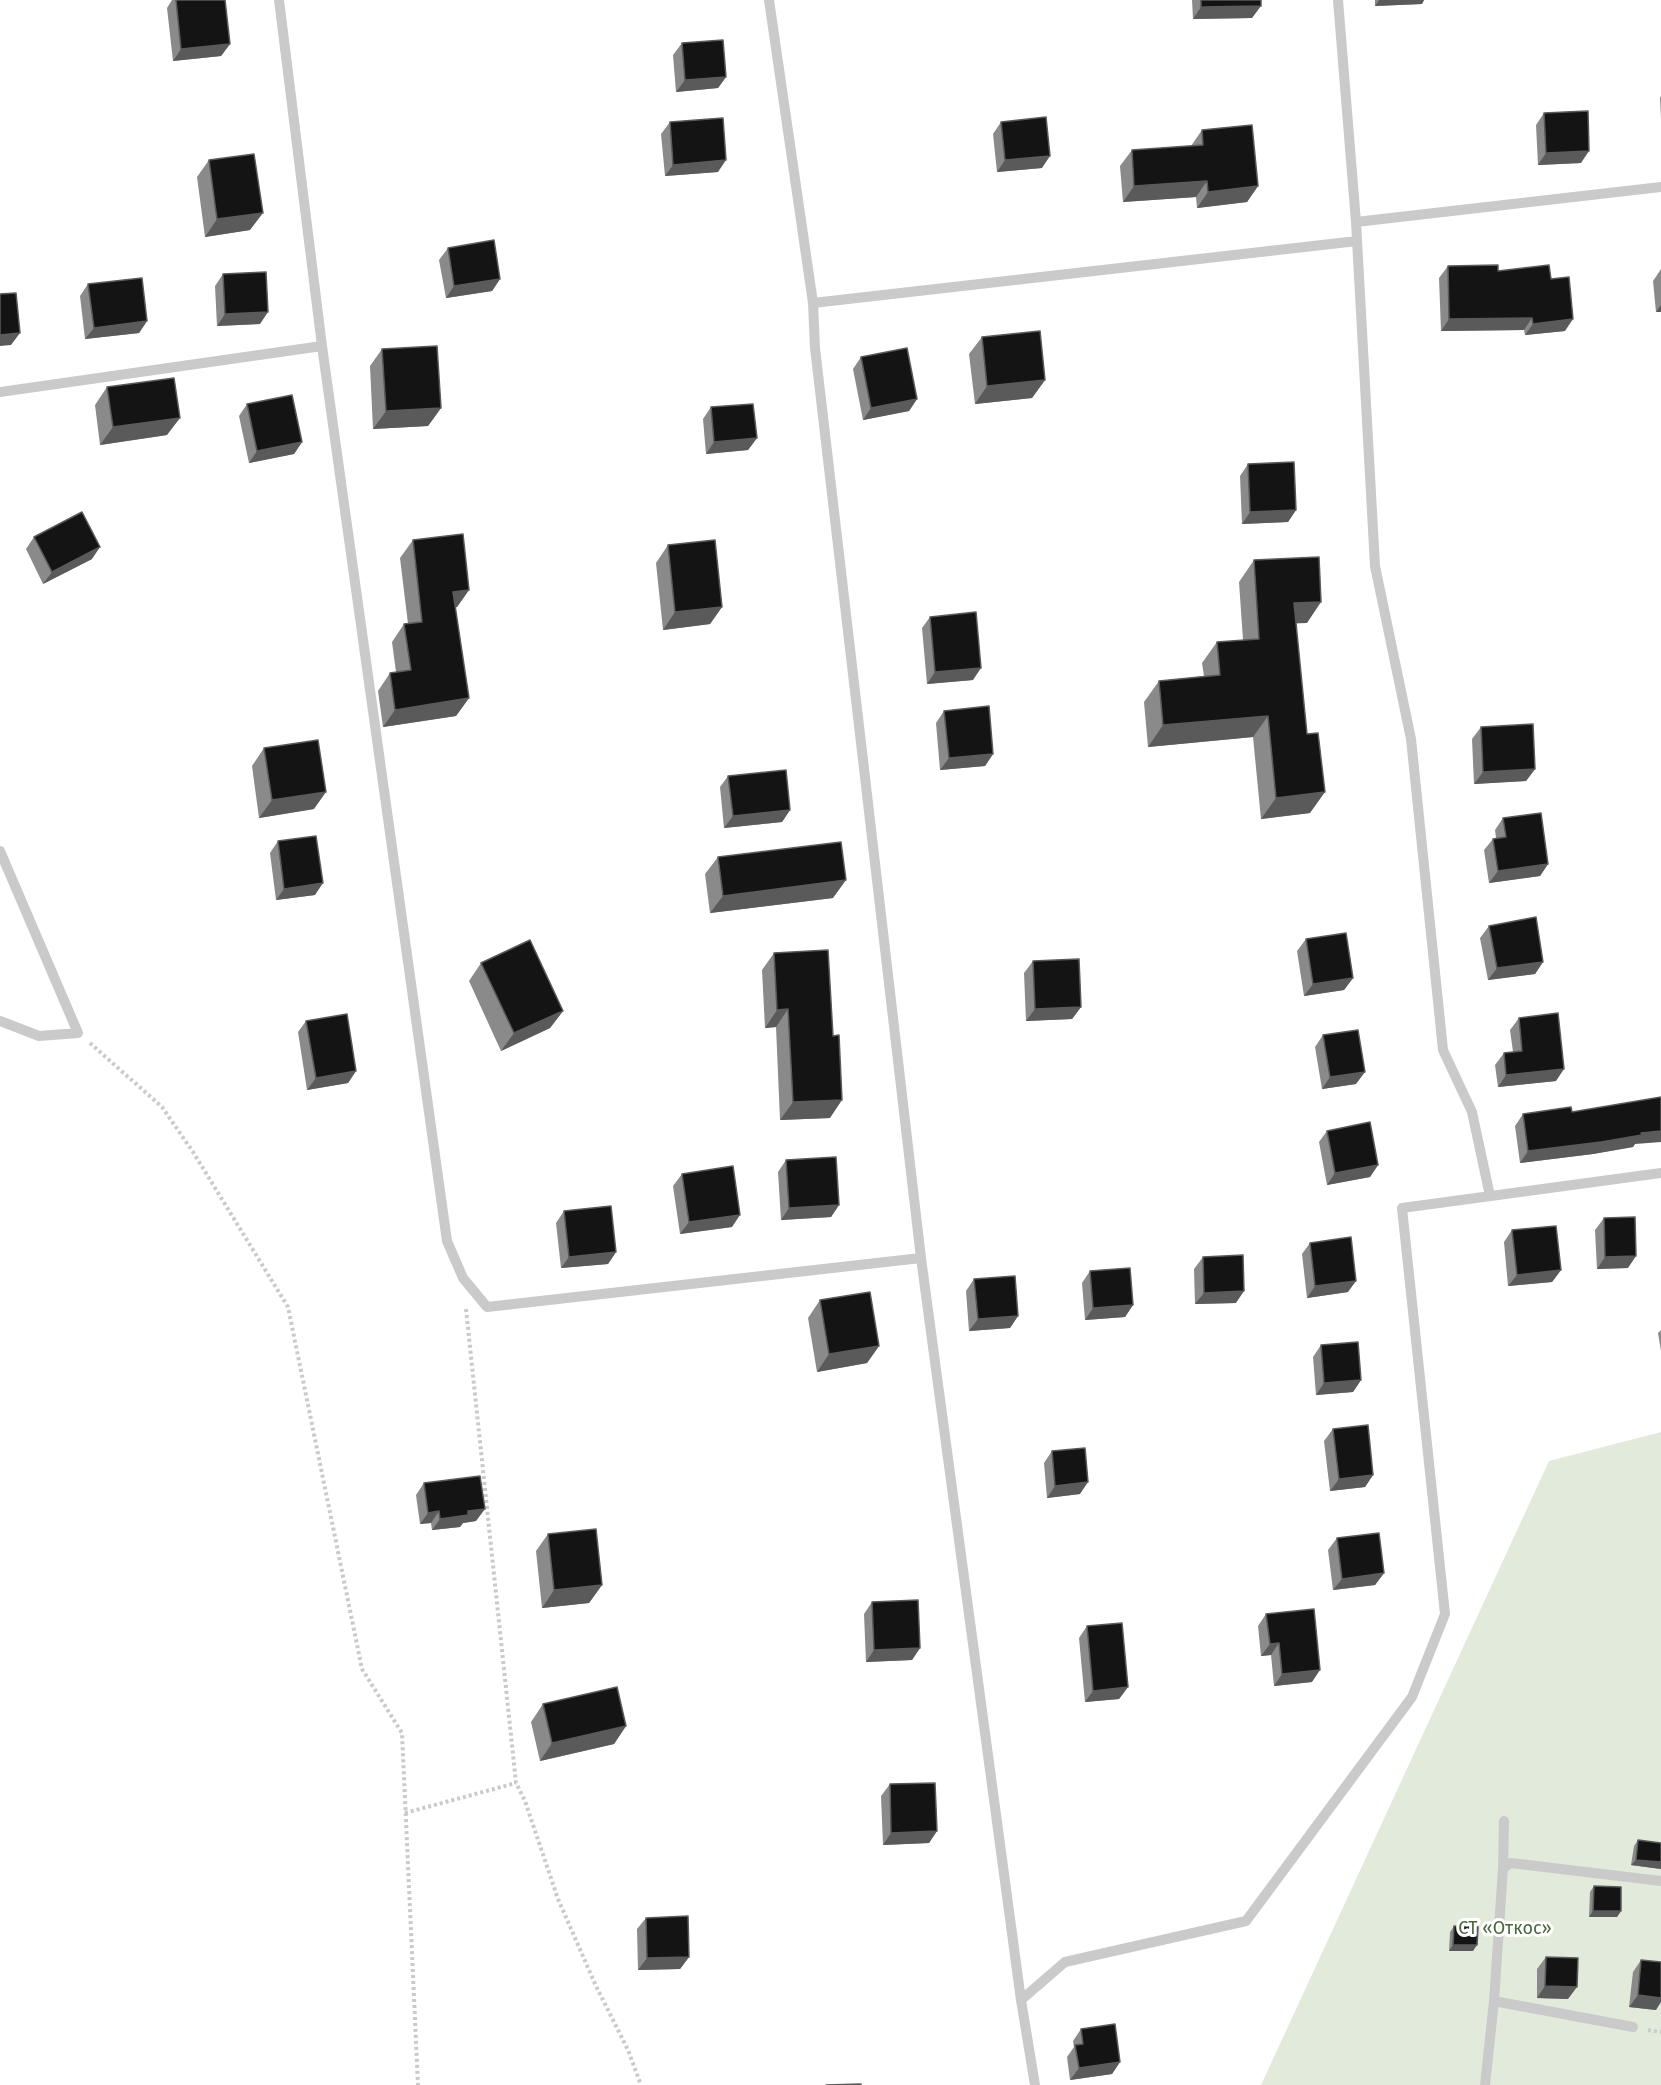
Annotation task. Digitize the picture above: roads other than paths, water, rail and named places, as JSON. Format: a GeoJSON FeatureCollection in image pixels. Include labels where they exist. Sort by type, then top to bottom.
{"type":"FeatureCollection","features":[{"type":"Feature","properties":{"kind":"lane"},"geometry":{"type":"LineString","coordinates":[[279,0],[322,346],[447,1241],[463,1278],[487,1307],[921,1258]]}},
{"type":"Feature","properties":{"kind":"lane"},"geometry":{"type":"LineString","coordinates":[[769,0],[813,303],[815,348],[921,1258],[1021,2000],[1035,2085]]}},
{"type":"Feature","properties":{"kind":"lane"},"geometry":{"type":"LineString","coordinates":[[1338,0],[1356,222],[1375,566],[1411,739],[1443,1050],[1472,1112],[1490,1196]]}},
{"type":"Feature","properties":{"kind":"lane"},"geometry":{"type":"LineString","coordinates":[[1356,222],[1661,188]]}},
{"type":"Feature","properties":{"kind":"lane"},"geometry":{"type":"LineString","coordinates":[[813,303],[1357,241]]}},
{"type":"Feature","properties":{"kind":"lane"},"geometry":{"type":"LineString","coordinates":[[0,392],[322,346]]}},
{"type":"Feature","properties":{"kind":"lane"},"geometry":{"type":"LineString","coordinates":[[0,851],[78,1033],[39,1036],[0,1021]]}},
{"type":"Feature","properties":{"kind":"lane"},"geometry":{"type":"LineString","coordinates":[[1021,2000],[1065,1962],[1246,1921],[1412,1698],[1445,1614],[1402,1208],[1661,1173]]}},
{"type":"Feature","properties":{"kind":"lane"},"geometry":{"type":"LineString","coordinates":[[1485,2085],[1494,2001],[1504,1821]]}},
{"type":"Feature","properties":{"kind":"lane"},"geometry":{"type":"LineString","coordinates":[[1503,1868],[1511,1863],[1661,1881]]}},
{"type":"Feature","properties":{"kind":"lane"},"geometry":{"type":"LineString","coordinates":[[1494,2001],[1633,2028]]}},
{"type":"Feature","properties":{"kind":"park label","name":"СТ «Откос»"},"geometry":{"type":"Point","coordinates":[1505,1929]}}]}
